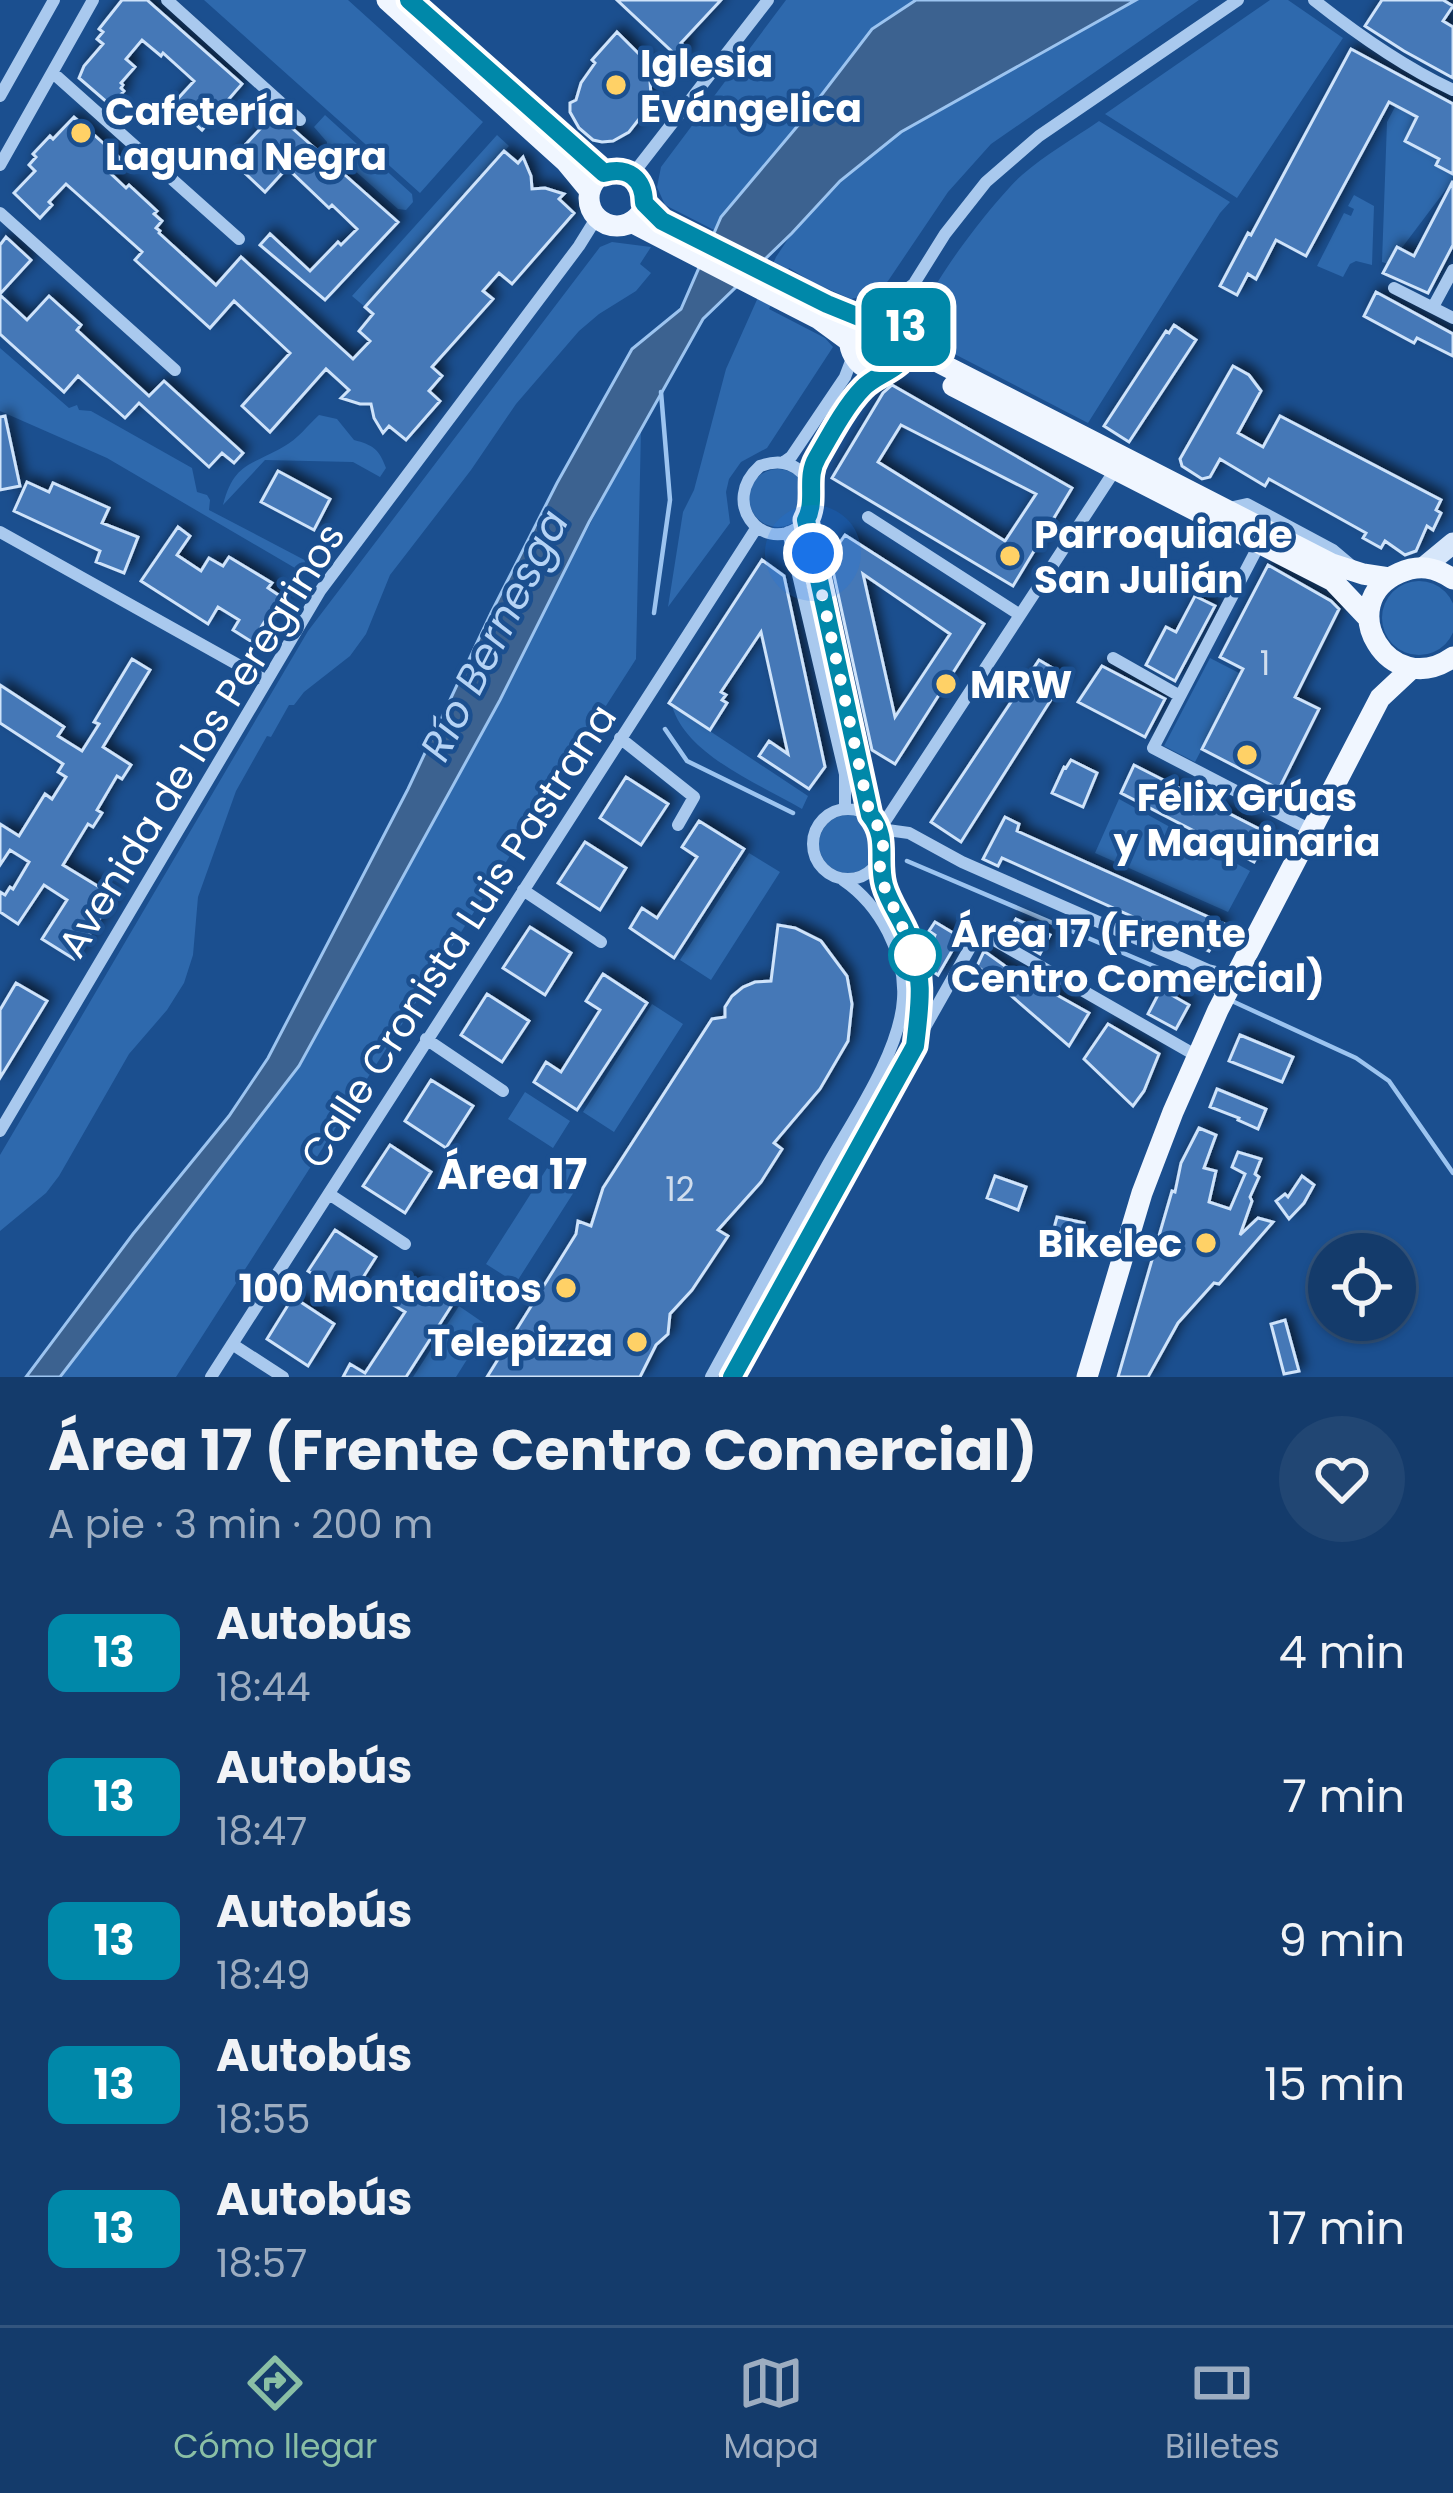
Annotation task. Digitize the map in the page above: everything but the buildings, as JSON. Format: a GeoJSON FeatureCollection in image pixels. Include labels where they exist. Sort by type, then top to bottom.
{"type":"FeatureCollection","features":[{"type":"Feature","properties":{"kind":"main road"},"geometry":{"type":"LineString","coordinates":[[387,0],[566,162],[597,182]]}},
{"type":"Feature","properties":{"kind":"main road"},"geometry":{"type":"LineString","coordinates":[[409,0],[597,182]]}},
{"type":"Feature","properties":{"kind":"main road"},"geometry":{"type":"LineString","coordinates":[[612,170],[632,175],[643,188],[637,212],[613,225],[597,217],[591,209],[597,182],[612,170]]}},
{"type":"Feature","properties":{"kind":"main road"},"geometry":{"type":"LineString","coordinates":[[637,212],[778,289],[819,319],[867,368],[921,369],[1114,470],[1214,509],[1259,545],[1333,581],[1369,619]]}},
{"type":"Feature","properties":{"kind":"main road"},"geometry":{"type":"LineString","coordinates":[[778,289],[869,314],[888,311],[926,356],[1214,509],[1332,564],[1389,578]]}},
{"type":"Feature","properties":{"kind":"main road"},"geometry":{"type":"LineString","coordinates":[[851,348],[853,326],[869,314]]}},
{"type":"Feature","properties":{"kind":"main road"},"geometry":{"type":"LineString","coordinates":[[890,369],[907,353],[907,328]]}},
{"type":"Feature","properties":{"kind":"main road"},"geometry":{"type":"LineString","coordinates":[[1424,567],[1453,543]]}},
{"type":"Feature","properties":{"kind":"main road"},"geometry":{"type":"LineString","coordinates":[[1380,698],[1369,619],[1378,587],[1400,572],[1424,567],[1453,579]]}},
{"type":"Feature","properties":{"kind":"main road"},"geometry":{"type":"LineString","coordinates":[[1375,643],[1385,656],[1411,669],[1447,664]]}},
{"type":"Feature","properties":{"kind":"main road"},"geometry":{"type":"LineString","coordinates":[[1087,1377],[1142,1193],[1197,1056],[1380,698],[1411,669]]}},
{"type":"Feature","properties":{"kind":"street"},"geometry":{"type":"LineString","coordinates":[[0,96],[55,0]]}},
{"type":"Feature","properties":{"kind":"street"},"geometry":{"type":"LineString","coordinates":[[0,165],[93,0]]}},
{"type":"Feature","properties":{"kind":"street"},"geometry":{"type":"LineString","coordinates":[[167,0],[299,119]]}},
{"type":"Feature","properties":{"kind":"street"},"geometry":{"type":"LineString","coordinates":[[632,175],[768,0]]}},
{"type":"Feature","properties":{"kind":"street"},"geometry":{"type":"LineString","coordinates":[[907,328],[905,308],[916,282],[964,208],[1010,158],[1238,0]]}},
{"type":"Feature","properties":{"kind":"street"},"geometry":{"type":"LineString","coordinates":[[1314,0],[1362,38],[1453,90]]}},
{"type":"Feature","properties":{"kind":"street"},"geometry":{"type":"LineString","coordinates":[[52,73],[238,239]]}},
{"type":"Feature","properties":{"kind":"street"},"geometry":{"type":"LineString","coordinates":[[0,213],[175,370]]}},
{"type":"Feature","properties":{"kind":"street","name":"Avenida de los Peregrinos"},"geometry":{"type":"LineString","coordinates":[[0,1131],[320,591],[597,217]]}},
{"type":"Feature","properties":{"kind":"street"},"geometry":{"type":"LineString","coordinates":[[1433,307],[1453,269]]}},
{"type":"Feature","properties":{"kind":"street"},"geometry":{"type":"LineString","coordinates":[[869,314],[916,282]]}},
{"type":"Feature","properties":{"kind":"street"},"geometry":{"type":"LineString","coordinates":[[1394,288],[1453,318]]}},
{"type":"Feature","properties":{"kind":"street"},"geometry":{"type":"LineString","coordinates":[[784,462],[845,377],[851,348]]}},
{"type":"Feature","properties":{"kind":"street"},"geometry":{"type":"LineString","coordinates":[[811,485],[796,466],[784,462],[760,466],[744,485],[744,510],[767,532],[788,532],[806,520],[812,509],[812,464],[862,389],[890,369]]}},
{"type":"Feature","properties":{"kind":"street"},"geometry":{"type":"LineString","coordinates":[[880,829],[1114,470]]}},
{"type":"Feature","properties":{"kind":"street"},"geometry":{"type":"LineString","coordinates":[[868,517],[1021,615]]}},
{"type":"Feature","properties":{"kind":"street"},"geometry":{"type":"LineString","coordinates":[[806,520],[870,815],[880,829],[883,851],[870,872],[843,880]]}},
{"type":"Feature","properties":{"kind":"street","name":"Calle Cronista Luis Pastrana"},"geometry":{"type":"LineString","coordinates":[[211,1377],[757,527]]}},
{"type":"Feature","properties":{"kind":"street"},"geometry":{"type":"LineString","coordinates":[[0,532],[266,680]]}},
{"type":"Feature","properties":{"kind":"street"},"geometry":{"type":"LineString","coordinates":[[788,532],[844,774],[845,808]]}},
{"type":"Feature","properties":{"kind":"street"},"geometry":{"type":"LineString","coordinates":[[1259,545],[1154,748],[1311,830]]}},
{"type":"Feature","properties":{"kind":"street"},"geometry":{"type":"LineString","coordinates":[[1113,658],[1180,696]]}},
{"type":"Feature","properties":{"kind":"street"},"geometry":{"type":"LineString","coordinates":[[620,738],[694,797],[678,825]]}},
{"type":"Feature","properties":{"kind":"street"},"geometry":{"type":"LineString","coordinates":[[711,1377],[880,1070],[897,1028],[903,991],[896,953],[884,924],[855,888],[821,867],[812,845],[819,823],[830,814],[845,808],[870,815]]}},
{"type":"Feature","properties":{"kind":"street"},"geometry":{"type":"LineString","coordinates":[[880,829],[909,833],[962,862],[1208,970],[1228,990]]}},
{"type":"Feature","properties":{"kind":"street"},"geometry":{"type":"LineString","coordinates":[[879,862],[922,984],[915,1046]]}},
{"type":"Feature","properties":{"kind":"street"},"geometry":{"type":"LineString","coordinates":[[523,890],[601,942]]}},
{"type":"Feature","properties":{"kind":"street"},"geometry":{"type":"LineString","coordinates":[[732,1377],[978,938],[989,938],[1197,1056]]}},
{"type":"Feature","properties":{"kind":"street"},"geometry":{"type":"LineString","coordinates":[[922,984],[939,986],[951,979]]}},
{"type":"Feature","properties":{"kind":"street"},"geometry":{"type":"LineString","coordinates":[[426,1039],[502,1091]]}},
{"type":"Feature","properties":{"kind":"street"},"geometry":{"type":"LineString","coordinates":[[329,1194],[405,1244]]}},
{"type":"Feature","properties":{"kind":"street"},"geometry":{"type":"LineString","coordinates":[[232,1344],[283,1377]]}},
{"type":"Feature","properties":{"kind":"shaded area"},"geometry":{"type":"Polygon","coordinates":[[[204,0],[348,0],[483,122],[420,193],[204,0]]]}},
{"type":"Feature","properties":{"kind":"shaded area"},"geometry":{"type":"Polygon","coordinates":[[[786,0],[916,0],[872,29],[721,217],[716,231],[665,205],[657,187],[661,167],[786,0]]]}},
{"type":"Feature","properties":{"kind":"shaded area"},"geometry":{"type":"Polygon","coordinates":[[[1136,0],[1199,0],[991,144],[948,192],[888,281],[874,294],[851,299],[789,268],[769,309],[825,338],[833,347],[767,448],[741,462],[729,479],[730,523],[668,607],[683,512],[694,490],[726,369],[776,257],[792,233],[840,181],[902,132],[1136,0]]]}},
{"type":"Feature","properties":{"kind":"shaded area"},"geometry":{"type":"Polygon","coordinates":[[[1270,0],[1288,0],[1343,38],[1237,198],[1105,114],[1270,0]]]}},
{"type":"Feature","properties":{"kind":"shaded area"},"geometry":{"type":"Polygon","coordinates":[[[1396,105],[1418,117],[1439,159],[1437,165],[1453,174],[1453,180],[1388,264],[1382,262],[1387,122],[1396,105]]]}},
{"type":"Feature","properties":{"kind":"shaded area"},"geometry":{"type":"Polygon","coordinates":[[[325,115],[412,194],[413,202],[406,210],[398,209],[327,146],[314,127],[325,115]]]}},
{"type":"Feature","properties":{"kind":"shaded area"},"geometry":{"type":"Polygon","coordinates":[[[1099,121],[1230,202],[1088,423],[935,344],[922,320],[934,288],[1011,186],[1040,160],[1099,121]]]}},
{"type":"Feature","properties":{"kind":"shaded area"},"geometry":{"type":"Polygon","coordinates":[[[497,135],[509,146],[365,307],[352,296],[497,135]]]}},
{"type":"Feature","properties":{"kind":"shaded area"},"geometry":{"type":"Polygon","coordinates":[[[1354,195],[1374,206],[1372,265],[1356,261],[1343,277],[1317,266],[1344,213],[1351,216],[1354,209],[1348,206],[1354,195]]]}},
{"type":"Feature","properties":{"kind":"shaded area"},"geometry":{"type":"Polygon","coordinates":[[[612,242],[651,247],[640,264],[651,273],[636,291],[579,331],[516,404],[390,575],[366,634],[350,656],[289,705],[271,737],[267,736],[236,791],[198,897],[193,955],[184,983],[129,1054],[59,1176],[0,1231],[0,1155],[308,631],[600,247],[612,242]]]}},
{"type":"Feature","properties":{"kind":"shaded area"},"geometry":{"type":"Polygon","coordinates":[[[0,348],[69,408],[77,405],[79,410],[91,411],[192,468],[197,492],[210,500],[209,510],[314,565],[312,578],[107,458],[0,411],[0,348]]]}},
{"type":"Feature","properties":{"kind":"shaded area"},"geometry":{"type":"Polygon","coordinates":[[[319,415],[337,419],[354,440],[378,452],[386,468],[380,477],[353,462],[265,460],[223,505],[238,473],[288,444],[319,415]]]}},
{"type":"Feature","properties":{"kind":"shaded area"},"geometry":{"type":"Polygon","coordinates":[[[641,429],[636,659],[176,1377],[60,1377],[299,1066],[641,429]]]}},
{"type":"Feature","properties":{"kind":"shaded area"},"geometry":{"type":"Polygon","coordinates":[[[778,469],[798,478],[807,498],[798,518],[778,527],[758,518],[749,498],[758,478],[778,469]]]}},
{"type":"Feature","properties":{"kind":"shaded area"},"geometry":{"type":"Polygon","coordinates":[[[1405,584],[1433,584],[1453,604],[1453,632],[1433,652],[1405,652],[1385,632],[1385,604],[1405,584]]]}},
{"type":"Feature","properties":{"kind":"shaded area"},"geometry":{"type":"Polygon","coordinates":[[[1210,658],[1241,674],[1195,762],[1164,746],[1210,658]]]}},
{"type":"Feature","properties":{"kind":"shaded area"},"geometry":{"type":"Polygon","coordinates":[[[672,706],[808,796],[802,809],[709,754],[680,724],[672,706]]]}},
{"type":"Feature","properties":{"kind":"shaded area"},"geometry":{"type":"Polygon","coordinates":[[[1119,799],[1250,871],[1228,912],[1095,853],[1119,799]]]}},
{"type":"Feature","properties":{"kind":"shaded area"},"geometry":{"type":"Polygon","coordinates":[[[848,815],[868,824],[877,844],[868,864],[848,873],[828,864],[819,844],[828,824],[848,815]]]}},
{"type":"Feature","properties":{"kind":"shaded area"},"geometry":{"type":"Polygon","coordinates":[[[749,853],[780,872],[711,980],[680,960],[749,853]]]}},
{"type":"Feature","properties":{"kind":"shaded area"},"geometry":{"type":"Polygon","coordinates":[[[652,1004],[683,1024],[614,1132],[583,1112],[652,1004]]]}},
{"type":"Feature","properties":{"kind":"shaded area"},"geometry":{"type":"Polygon","coordinates":[[[525,1092],[570,1121],[553,1148],[508,1119],[525,1092]]]}},
{"type":"Feature","properties":{"kind":"shaded area"},"geometry":{"type":"Polygon","coordinates":[[[556,1154],[586,1173],[516,1283],[486,1264],[556,1154]]]}},
{"type":"Feature","properties":{"kind":"shaded area"},"geometry":{"type":"Polygon","coordinates":[[[459,1306],[488,1326],[456,1377],[413,1377],[459,1306]]]}},
{"type":"Feature","properties":{"kind":"water","name":"Río Bernesga"},"geometry":{"type":"Polygon","coordinates":[[[916,0],[1136,0],[901,132],[840,181],[703,319],[589,522],[500,700],[299,1066],[60,1377],[26,1377],[229,1116],[268,1058],[408,789],[557,483],[632,349],[681,309],[721,217],[872,29],[916,0]]]}},
{"type":"Feature","properties":{"kind":"waterway"},"geometry":{"type":"LineString","coordinates":[[654,613],[670,500],[661,392]]}},
{"type":"Feature","properties":{"kind":"waterway"},"geometry":{"type":"LineString","coordinates":[[665,729],[687,761],[793,813]]}},
{"type":"Feature","properties":{"kind":"waterway"},"geometry":{"type":"LineString","coordinates":[[907,861],[1217,993]]}},
{"type":"Feature","properties":{"kind":"waterway"},"geometry":{"type":"LineString","coordinates":[[1232,1001],[1356,1058],[1389,1081],[1453,1173]]}},
{"type":"Feature","properties":{"kind":"bus line","name":"13"},"geometry":{"type":"LineString","coordinates":[[409,0],[604,173],[629,172],[643,188],[644,203],[662,221],[859,317],[888,311],[905,323],[909,333],[902,361],[862,389],[812,464],[814,497],[806,520],[870,815],[883,840],[879,862],[884,886],[909,937],[922,984],[915,1046],[732,1377]]}},
{"type":"Feature","properties":{"kind":"place","name":"Iglesia Evángelica"},"geometry":{"type":"Point","coordinates":[616,85]}},
{"type":"Feature","properties":{"kind":"place","name":"Cafetería Laguna Negra"},"geometry":{"type":"Point","coordinates":[81,133]}},
{"type":"Feature","properties":{"kind":"place","name":"Parroquia de San Julián"},"geometry":{"type":"Point","coordinates":[1010,556]}},
{"type":"Feature","properties":{"kind":"place","name":"MRW"},"geometry":{"type":"Point","coordinates":[946,684]}},
{"type":"Feature","properties":{"kind":"place","name":"Félix Grúas y Maquinaria"},"geometry":{"type":"Point","coordinates":[1247,755]}},
{"type":"Feature","properties":{"kind":"place","name":"Área 17 (Frente Centro Comercial)"},"geometry":{"type":"Point","coordinates":[915,955]}},
{"type":"Feature","properties":{"kind":"place","name":"Bikelec"},"geometry":{"type":"Point","coordinates":[1206,1243]}},
{"type":"Feature","properties":{"kind":"place","name":"100 Montaditos"},"geometry":{"type":"Point","coordinates":[566,1288]}},
{"type":"Feature","properties":{"kind":"place","name":"Telepizza"},"geometry":{"type":"Point","coordinates":[637,1342]}},
{"type":"Feature","properties":{"kind":"district","name":"Área 17"},"geometry":{"type":"Point","coordinates":[512,1174]}},
{"type":"Feature","properties":{"kind":"route"},"geometry":{"type":"LineString","coordinates":[[813,553],[870,815],[883,840],[879,862],[884,886],[915,955]]}}]}
